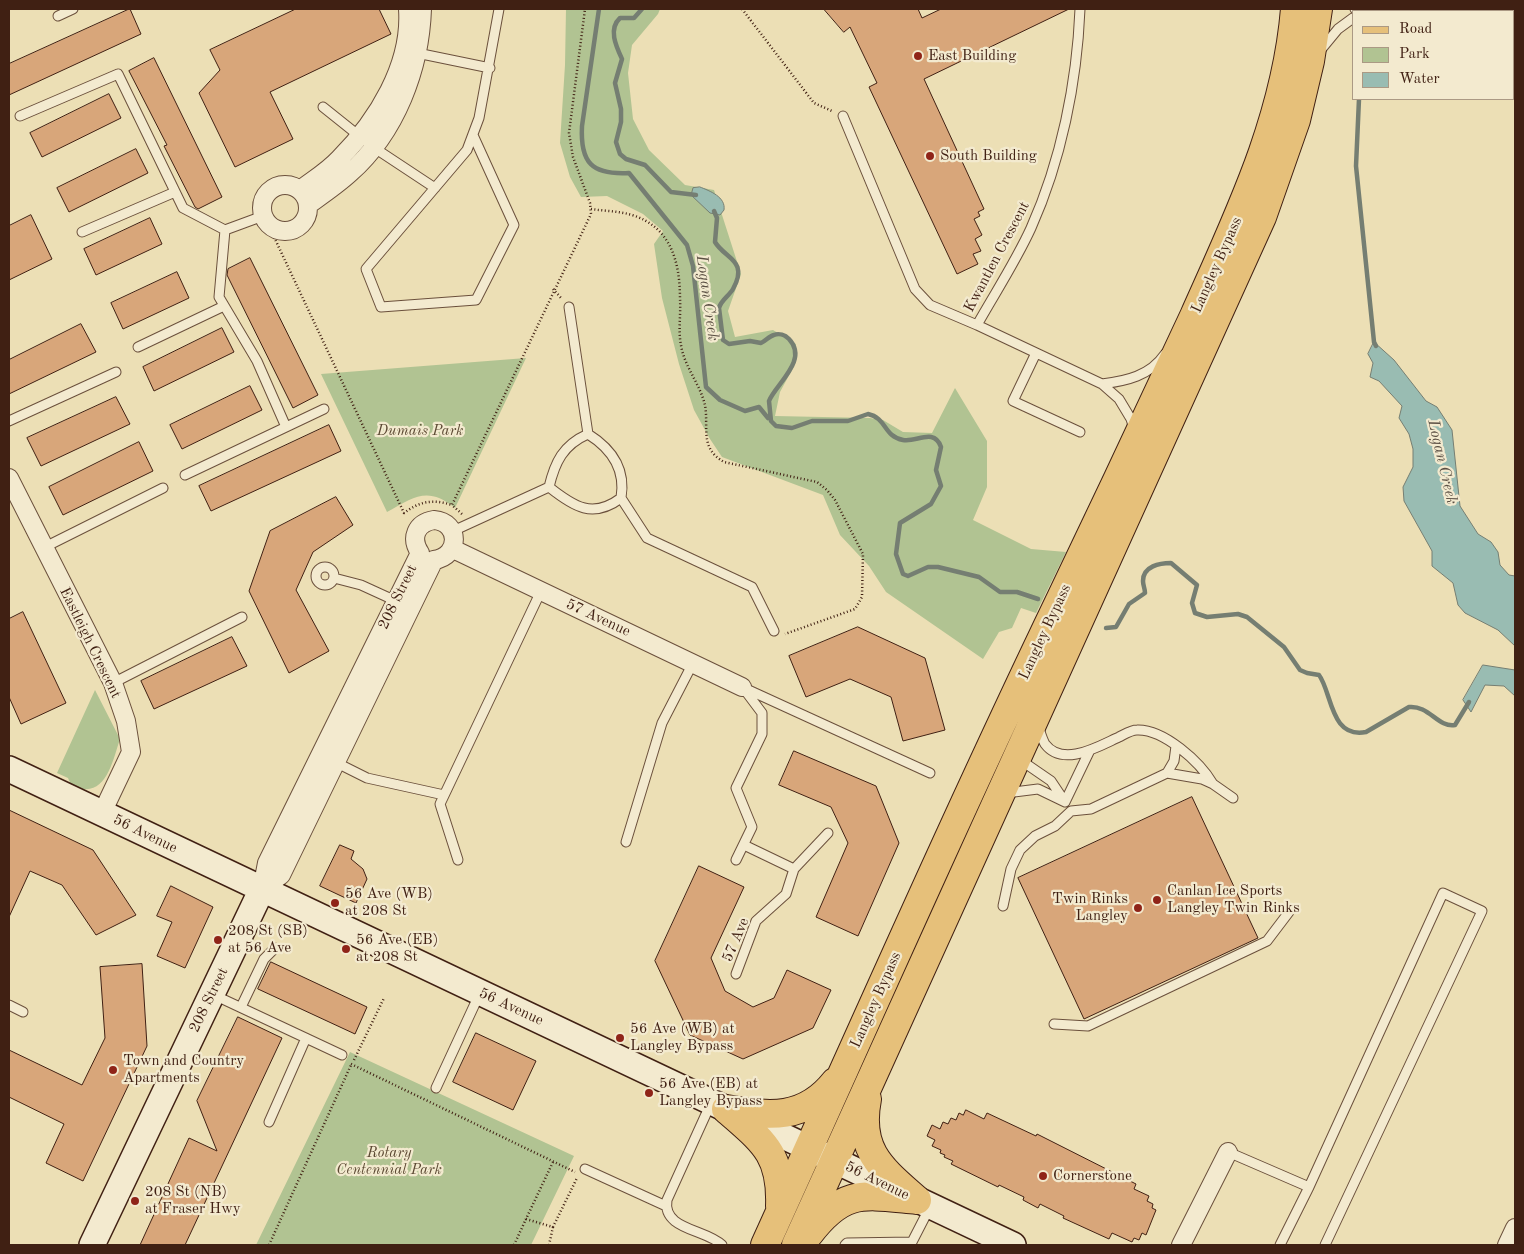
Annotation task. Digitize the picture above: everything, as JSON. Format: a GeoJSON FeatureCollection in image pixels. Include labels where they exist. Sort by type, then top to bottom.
{"type":"FeatureCollection","features":[{"type":"Feature","properties":{"kind":"main road","name":"Langley Bypass"},"geometry":{"type":"LineString","coordinates":[[764,1245],[845,1070],[1010,741],[1136,442],[1234,227],[1272,130],[1286,72],[1295,9]]}},
{"type":"Feature","properties":{"kind":"main road","name":"Langley Bypass"},"geometry":{"type":"LineString","coordinates":[[796,1245],[1001,794],[1010,741],[1035,718],[1262,217],[1296,120],[1310,61],[1318,9]]}},
{"type":"Feature","properties":{"kind":"main road","name":"56 Avenue"},"geometry":{"type":"LineString","coordinates":[[9,769],[1013,1245]]}},
{"type":"Feature","properties":{"kind":"main road","name":"208 Street"},"geometry":{"type":"LineString","coordinates":[[92,1245],[262,889]]}},
{"type":"Feature","properties":{"kind":"main road"},"geometry":{"type":"LineString","coordinates":[[719,1105],[760,1115],[775,1115],[797,1110],[827,1093],[845,1070]]}},
{"type":"Feature","properties":{"kind":"main road"},"geometry":{"type":"LineString","coordinates":[[870,1082],[865,1107],[867,1143],[873,1158],[885,1172],[924,1203]]}},
{"type":"Feature","properties":{"kind":"main road"},"geometry":{"type":"LineString","coordinates":[[719,1105],[763,1144],[776,1163],[781,1186],[780,1211]]}},
{"type":"Feature","properties":{"kind":"main road"},"geometry":{"type":"LineString","coordinates":[[800,1245],[828,1211],[843,1201],[871,1196],[924,1203]]}},
{"type":"Feature","properties":{"kind":"street"},"geometry":{"type":"LineString","coordinates":[[366,142],[395,75],[403,51],[408,9]]}},
{"type":"Feature","properties":{"kind":"street"},"geometry":{"type":"LineString","coordinates":[[304,198],[286,184],[271,189],[262,201],[263,216],[273,227],[287,231],[301,224],[305,218],[304,198],[338,160],[366,142],[389,123],[410,81],[417,53],[422,9]]}},
{"type":"Feature","properties":{"kind":"street","name":"Eastleigh Crescent"},"geometry":{"type":"LineString","coordinates":[[9,478],[113,683],[126,721],[131,752],[102,813]]}},
{"type":"Feature","properties":{"kind":"street","name":"208 Street"},"geometry":{"type":"LineString","coordinates":[[262,889],[264,870],[267,863],[420,553],[414,540],[419,526],[428,521],[439,520],[461,528]]}},
{"type":"Feature","properties":{"kind":"street"},"geometry":{"type":"LineString","coordinates":[[452,549],[461,528]]}},
{"type":"Feature","properties":{"kind":"street","name":"208 Street"},"geometry":{"type":"LineString","coordinates":[[262,889],[280,875],[337,763],[434,560],[444,557],[452,549]]}},
{"type":"Feature","properties":{"kind":"street","name":"57 Avenue"},"geometry":{"type":"LineString","coordinates":[[452,549],[742,687]]}},
{"type":"Feature","properties":{"kind":"street"},"geometry":{"type":"LineString","coordinates":[[1182,1245],[1228,1152]]}},
{"type":"Feature","properties":{"kind":"street"},"geometry":{"type":"LineString","coordinates":[[1507,1245],[1515,1228]]}},
{"type":"Feature","properties":{"kind":"lane"},"geometry":{"type":"LineString","coordinates":[[58,16],[73,9]]}},
{"type":"Feature","properties":{"kind":"lane"},"geometry":{"type":"LineString","coordinates":[[473,134],[514,225],[476,300],[381,307],[366,269],[467,150],[473,134],[479,118],[490,68],[499,9]]}},
{"type":"Feature","properties":{"kind":"lane","name":"Kwantlen Crescent"},"geometry":{"type":"LineString","coordinates":[[1080,9],[1068,105],[1046,190],[1031,229],[977,325],[1102,384],[1119,399],[1131,419],[1136,442]]}},
{"type":"Feature","properties":{"kind":"lane"},"geometry":{"type":"LineString","coordinates":[[1310,61],[1338,29],[1352,19]]}},
{"type":"Feature","properties":{"kind":"lane"},"geometry":{"type":"LineString","coordinates":[[417,53],[490,68]]}},
{"type":"Feature","properties":{"kind":"lane"},"geometry":{"type":"LineString","coordinates":[[20,116],[118,74],[183,208],[225,230],[263,216]]}},
{"type":"Feature","properties":{"kind":"lane"},"geometry":{"type":"LineString","coordinates":[[323,107],[366,142],[435,188]]}},
{"type":"Feature","properties":{"kind":"lane"},"geometry":{"type":"LineString","coordinates":[[842,116],[915,289],[930,304],[977,325]]}},
{"type":"Feature","properties":{"kind":"lane"},"geometry":{"type":"LineString","coordinates":[[82,232],[175,192]]}},
{"type":"Feature","properties":{"kind":"lane"},"geometry":{"type":"LineString","coordinates":[[225,230],[219,297],[257,361],[286,427]]}},
{"type":"Feature","properties":{"kind":"lane"},"geometry":{"type":"LineString","coordinates":[[138,347],[224,306]]}},
{"type":"Feature","properties":{"kind":"lane"},"geometry":{"type":"LineString","coordinates":[[569,307],[588,434],[612,453],[624,483],[621,498],[647,538],[752,588],[774,631]]}},
{"type":"Feature","properties":{"kind":"lane"},"geometry":{"type":"LineString","coordinates":[[1102,384],[1121,382],[1142,375],[1162,359],[1193,317]]}},
{"type":"Feature","properties":{"kind":"lane"},"geometry":{"type":"LineString","coordinates":[[1036,352],[1013,401],[1080,432]]}},
{"type":"Feature","properties":{"kind":"lane"},"geometry":{"type":"LineString","coordinates":[[9,421],[116,372]]}},
{"type":"Feature","properties":{"kind":"lane"},"geometry":{"type":"LineString","coordinates":[[185,475],[324,409]]}},
{"type":"Feature","properties":{"kind":"lane"},"geometry":{"type":"LineString","coordinates":[[461,528],[549,487],[554,469],[564,450],[574,440],[588,434]]}},
{"type":"Feature","properties":{"kind":"lane"},"geometry":{"type":"LineString","coordinates":[[549,487],[563,498],[585,508],[600,510],[621,498]]}},
{"type":"Feature","properties":{"kind":"lane"},"geometry":{"type":"LineString","coordinates":[[43,548],[163,488]]}},
{"type":"Feature","properties":{"kind":"lane"},"geometry":{"type":"LineString","coordinates":[[334,578],[361,585],[396,601]]}},
{"type":"Feature","properties":{"kind":"lane"},"geometry":{"type":"LineString","coordinates":[[458,860],[440,804],[542,591]]}},
{"type":"Feature","properties":{"kind":"lane"},"geometry":{"type":"LineString","coordinates":[[113,683],[242,617]]}},
{"type":"Feature","properties":{"kind":"lane"},"geometry":{"type":"LineString","coordinates":[[626,842],[662,723],[693,663]]}},
{"type":"Feature","properties":{"kind":"lane"},"geometry":{"type":"LineString","coordinates":[[742,687],[930,773]]}},
{"type":"Feature","properties":{"kind":"lane"},"geometry":{"type":"LineString","coordinates":[[736,860],[752,828],[736,788],[762,734],[762,713],[742,687]]}},
{"type":"Feature","properties":{"kind":"lane"},"geometry":{"type":"LineString","coordinates":[[1035,718],[1046,744],[1056,752],[1069,756],[1090,750],[1135,730],[1161,734],[1206,773],[1213,784]]}},
{"type":"Feature","properties":{"kind":"lane"},"geometry":{"type":"LineString","coordinates":[[1010,741],[1051,781],[1071,811]]}},
{"type":"Feature","properties":{"kind":"lane"},"geometry":{"type":"LineString","coordinates":[[1167,773],[1174,761],[1176,746]]}},
{"type":"Feature","properties":{"kind":"lane"},"geometry":{"type":"LineString","coordinates":[[1065,802],[1090,750]]}},
{"type":"Feature","properties":{"kind":"lane"},"geometry":{"type":"LineString","coordinates":[[337,763],[367,778],[444,795]]}},
{"type":"Feature","properties":{"kind":"lane"},"geometry":{"type":"LineString","coordinates":[[1004,906],[1011,869],[1020,850],[1035,836],[1055,826],[1071,811],[1091,809],[1167,773],[1184,774],[1213,784],[1233,798]]}},
{"type":"Feature","properties":{"kind":"lane"},"geometry":{"type":"LineString","coordinates":[[1001,794],[1038,789],[1065,802]]}},
{"type":"Feature","properties":{"kind":"lane","name":"57 Ave"},"geometry":{"type":"LineString","coordinates":[[736,974],[756,921],[786,894],[794,869],[828,833]]}},
{"type":"Feature","properties":{"kind":"lane"},"geometry":{"type":"LineString","coordinates":[[744,845],[794,869]]}},
{"type":"Feature","properties":{"kind":"lane"},"geometry":{"type":"LineString","coordinates":[[1280,1245],[1309,1187],[1443,893],[1482,911],[1325,1245]]}},
{"type":"Feature","properties":{"kind":"lane"},"geometry":{"type":"LineString","coordinates":[[1054,1024],[1088,1026],[1267,941],[1289,912]]}},
{"type":"Feature","properties":{"kind":"lane"},"geometry":{"type":"LineString","coordinates":[[241,1007],[264,959],[275,948]]}},
{"type":"Feature","properties":{"kind":"lane"},"geometry":{"type":"LineString","coordinates":[[436,1088],[480,992]]}},
{"type":"Feature","properties":{"kind":"lane"},"geometry":{"type":"LineString","coordinates":[[212,994],[342,1055]]}},
{"type":"Feature","properties":{"kind":"lane"},"geometry":{"type":"LineString","coordinates":[[9,1005],[23,1012]]}},
{"type":"Feature","properties":{"kind":"lane"},"geometry":{"type":"LineString","coordinates":[[269,1122],[306,1038]]}},
{"type":"Feature","properties":{"kind":"lane"},"geometry":{"type":"LineString","coordinates":[[666,1206],[719,1105]]}},
{"type":"Feature","properties":{"kind":"lane"},"geometry":{"type":"LineString","coordinates":[[1228,1152],[1309,1187]]}},
{"type":"Feature","properties":{"kind":"lane"},"geometry":{"type":"LineString","coordinates":[[585,1169],[666,1206],[671,1219],[722,1245]]}},
{"type":"Feature","properties":{"kind":"lane"},"geometry":{"type":"LineString","coordinates":[[845,1245],[847,1243],[912,1242],[924,1203]]}},
{"type":"Feature","properties":{"kind":"path"},"geometry":{"type":"LineString","coordinates":[[452,505],[590,214],[573,157],[569,133],[585,9]]}},
{"type":"Feature","properties":{"kind":"path"},"geometry":{"type":"LineString","coordinates":[[742,9],[814,103],[842,116]]}},
{"type":"Feature","properties":{"kind":"path"},"geometry":{"type":"LineString","coordinates":[[590,209],[631,214],[659,229],[672,247],[680,279],[680,343],[704,404],[706,441],[712,453],[724,462],[820,484],[835,500],[863,554],[862,597],[855,609],[783,635],[774,631]]}},
{"type":"Feature","properties":{"kind":"path"},"geometry":{"type":"LineString","coordinates":[[274,237],[404,513],[425,501],[438,500],[452,505],[465,516],[461,528]]}},
{"type":"Feature","properties":{"kind":"path"},"geometry":{"type":"LineString","coordinates":[[269,1245],[351,1064],[384,998]]}},
{"type":"Feature","properties":{"kind":"path"},"geometry":{"type":"LineString","coordinates":[[351,1064],[579,1174],[553,1226],[550,1245]]}},
{"type":"Feature","properties":{"kind":"path"},"geometry":{"type":"LineString","coordinates":[[514,1245],[553,1162]]}},
{"type":"Feature","properties":{"kind":"path"},"geometry":{"type":"LineString","coordinates":[[526,1219],[553,1226]]}},
{"type":"Feature","properties":{"kind":"green space"},"geometry":{"type":"Polygon","coordinates":[[[566,9],[660,9],[632,45],[628,73],[633,119],[649,150],[685,185],[714,190],[741,274],[728,311],[735,337],[773,330],[796,344],[793,368],[780,392],[775,416],[870,418],[883,420],[903,432],[932,433],[955,388],[987,441],[987,487],[973,520],[1031,549],[1066,552],[1036,613],[1021,608],[1012,628],[999,632],[983,659],[886,592],[869,566],[840,535],[823,495],[722,457],[710,439],[694,410],[679,364],[662,298],[654,244],[663,231],[643,214],[607,196],[581,197],[570,177],[560,143],[565,65],[566,9]]]}},
{"type":"Feature","properties":{"kind":"green space","name":"Dumais Park"},"geometry":{"type":"Polygon","coordinates":[[[526,358],[455,508],[436,497],[421,496],[413,498],[387,512],[321,374],[526,358]]]}},
{"type":"Feature","properties":{"kind":"green space"},"geometry":{"type":"Polygon","coordinates":[[[95,690],[120,739],[114,759],[105,777],[92,788],[83,789],[71,785],[68,778],[57,773],[95,690]]]}},
{"type":"Feature","properties":{"kind":"green space","name":"Rotary Centennial Park"},"geometry":{"type":"Polygon","coordinates":[[[350,1052],[574,1156],[531,1245],[256,1245],[350,1052]]]}},
{"type":"Feature","properties":{"kind":"water"},"geometry":{"type":"Polygon","coordinates":[[[700,187],[720,198],[724,205],[724,210],[720,215],[710,213],[691,195],[693,188],[700,187]]]}},
{"type":"Feature","properties":{"kind":"water"},"geometry":{"type":"Polygon","coordinates":[[[1374,342],[1394,360],[1426,401],[1437,407],[1452,430],[1460,506],[1478,534],[1491,542],[1498,552],[1500,565],[1509,575],[1515,576],[1515,646],[1498,630],[1465,613],[1458,605],[1453,583],[1432,566],[1432,551],[1404,501],[1403,487],[1413,467],[1413,449],[1409,434],[1399,418],[1402,406],[1379,381],[1370,377],[1373,363],[1368,354],[1374,342]]]}},
{"type":"Feature","properties":{"kind":"water"},"geometry":{"type":"Polygon","coordinates":[[[1483,665],[1515,670],[1515,696],[1504,686],[1485,685],[1471,712],[1463,700],[1483,665]]]}},
{"type":"Feature","properties":{"kind":"building"},"geometry":{"type":"Polygon","coordinates":[[[130,9],[141,34],[9,95],[9,64],[130,9]]]}},
{"type":"Feature","properties":{"kind":"building"},"geometry":{"type":"Polygon","coordinates":[[[296,9],[379,9],[391,34],[270,92],[293,139],[235,167],[199,93],[220,70],[210,50],[296,9]]]}},
{"type":"Feature","properties":{"kind":"building"},"geometry":{"type":"Polygon","coordinates":[[[824,9],[918,9],[922,18],[941,9],[1069,9],[924,79],[984,209],[978,212],[980,216],[974,219],[982,235],[975,239],[981,251],[973,254],[978,264],[957,274],[869,87],[877,83],[850,27],[844,32],[824,9]]]}},
{"type":"Feature","properties":{"kind":"building"},"geometry":{"type":"Polygon","coordinates":[[[154,58],[222,197],[198,209],[195,207],[164,146],[167,145],[129,71],[154,58]]]}},
{"type":"Feature","properties":{"kind":"building"},"geometry":{"type":"Polygon","coordinates":[[[109,94],[121,118],[42,157],[30,133],[109,94]]]}},
{"type":"Feature","properties":{"kind":"building"},"geometry":{"type":"Polygon","coordinates":[[[136,149],[148,173],[69,212],[57,188],[136,149]]]}},
{"type":"Feature","properties":{"kind":"building"},"geometry":{"type":"Polygon","coordinates":[[[31,215],[52,259],[9,280],[9,226],[31,215]]]}},
{"type":"Feature","properties":{"kind":"building"},"geometry":{"type":"Polygon","coordinates":[[[150,218],[162,244],[96,275],[84,249],[150,218]]]}},
{"type":"Feature","properties":{"kind":"building"},"geometry":{"type":"Polygon","coordinates":[[[250,258],[318,395],[293,408],[227,275],[228,269],[250,258]]]}},
{"type":"Feature","properties":{"kind":"building"},"geometry":{"type":"Polygon","coordinates":[[[177,272],[189,298],[123,329],[111,303],[177,272]]]}},
{"type":"Feature","properties":{"kind":"building"},"geometry":{"type":"Polygon","coordinates":[[[81,324],[96,352],[9,394],[9,360],[81,324]]]}},
{"type":"Feature","properties":{"kind":"building"},"geometry":{"type":"Polygon","coordinates":[[[222,328],[234,352],[154,391],[143,367],[222,328]]]}},
{"type":"Feature","properties":{"kind":"building"},"geometry":{"type":"Polygon","coordinates":[[[250,386],[262,410],[182,449],[170,425],[250,386]]]}},
{"type":"Feature","properties":{"kind":"building"},"geometry":{"type":"Polygon","coordinates":[[[116,397],[130,424],[41,466],[27,438],[116,397]]]}},
{"type":"Feature","properties":{"kind":"building"},"geometry":{"type":"Polygon","coordinates":[[[329,425],[341,451],[211,511],[199,486],[329,425]]]}},
{"type":"Feature","properties":{"kind":"building"},"geometry":{"type":"Polygon","coordinates":[[[139,442],[153,471],[63,515],[49,487],[139,442]]]}},
{"type":"Feature","properties":{"kind":"building"},"geometry":{"type":"Polygon","coordinates":[[[336,497],[353,525],[313,552],[296,590],[329,651],[289,673],[249,591],[270,531],[336,497]]]}},
{"type":"Feature","properties":{"kind":"building"},"geometry":{"type":"Polygon","coordinates":[[[23,612],[66,703],[21,724],[9,697],[9,619],[23,612]]]}},
{"type":"Feature","properties":{"kind":"building"},"geometry":{"type":"Polygon","coordinates":[[[858,627],[925,658],[945,730],[903,741],[891,697],[850,679],[806,697],[789,656],[858,627]]]}},
{"type":"Feature","properties":{"kind":"building"},"geometry":{"type":"Polygon","coordinates":[[[232,637],[247,666],[154,709],[141,681],[232,637]]]}},
{"type":"Feature","properties":{"kind":"building"},"geometry":{"type":"Polygon","coordinates":[[[794,751],[876,786],[899,843],[858,936],[816,917],[848,843],[831,807],[779,785],[794,751]]]}},
{"type":"Feature","properties":{"kind":"building","name":"Twin Rinks Langley"},"geometry":{"type":"Polygon","coordinates":[[[1192,797],[1258,938],[1084,1019],[1018,878],[1192,797]]]}},
{"type":"Feature","properties":{"kind":"building"},"geometry":{"type":"Polygon","coordinates":[[[9,810],[93,850],[136,915],[96,935],[62,885],[30,871],[9,917],[9,810]]]}},
{"type":"Feature","properties":{"kind":"building"},"geometry":{"type":"Polygon","coordinates":[[[340,845],[354,851],[351,859],[363,869],[367,879],[356,903],[320,886],[340,845]]]}},
{"type":"Feature","properties":{"kind":"building"},"geometry":{"type":"Polygon","coordinates":[[[699,866],[744,887],[711,958],[725,991],[753,1007],[774,998],[787,970],[831,990],[813,1028],[743,1059],[690,1035],[655,961],[699,866]]]}},
{"type":"Feature","properties":{"kind":"building"},"geometry":{"type":"Polygon","coordinates":[[[171,886],[213,907],[185,968],[157,956],[172,922],[157,916],[171,886]]]}},
{"type":"Feature","properties":{"kind":"building"},"geometry":{"type":"Polygon","coordinates":[[[271,962],[367,1007],[355,1034],[258,989],[271,962]]]}},
{"type":"Feature","properties":{"kind":"building","name":"Town and Country Apartments"},"geometry":{"type":"Polygon","coordinates":[[[142,964],[147,1046],[83,1181],[46,1163],[64,1124],[9,1097],[9,1050],[82,1085],[105,1038],[100,967],[142,964]]]}},
{"type":"Feature","properties":{"kind":"building"},"geometry":{"type":"Polygon","coordinates":[[[238,1017],[282,1038],[185,1245],[140,1245],[189,1138],[217,1151],[197,1101],[238,1017]]]}},
{"type":"Feature","properties":{"kind":"building"},"geometry":{"type":"Polygon","coordinates":[[[476,1033],[536,1061],[513,1110],[453,1082],[476,1033]]]}},
{"type":"Feature","properties":{"kind":"building","name":"Cornerstone"},"geometry":{"type":"Polygon","coordinates":[[[966,1110],[984,1119],[987,1113],[1036,1136],[1037,1134],[1136,1184],[1134,1189],[1149,1196],[1147,1201],[1153,1204],[1152,1208],[1156,1210],[1146,1235],[1142,1233],[1139,1240],[1134,1238],[1132,1242],[1112,1233],[1109,1239],[1063,1218],[1064,1216],[1040,1204],[1038,1208],[1023,1200],[1024,1197],[999,1185],[998,1187],[951,1164],[953,1161],[944,1157],[945,1155],[940,1153],[941,1150],[932,1146],[935,1140],[927,1136],[932,1125],[940,1129],[943,1122],[948,1124],[951,1118],[956,1120],[959,1113],[963,1115],[966,1110]]]}},
{"type":"Feature","properties":{"kind":"waterway","name":"Logan Creek"},"geometry":{"type":"LineString","coordinates":[[599,9],[582,126],[583,149],[586,158],[597,169],[606,172],[629,173],[687,245],[693,266],[706,387],[720,400],[745,411],[759,407],[768,418]]}},
{"type":"Feature","properties":{"kind":"waterway"},"geometry":{"type":"LineString","coordinates":[[642,9],[634,18],[620,18],[614,27],[614,38],[622,59],[615,83],[621,109],[621,122],[616,142],[620,154],[626,159],[645,165],[671,192],[696,195]]}},
{"type":"Feature","properties":{"kind":"waterway"},"geometry":{"type":"LineString","coordinates":[[1359,100],[1356,166],[1374,342],[1376,346]]}},
{"type":"Feature","properties":{"kind":"waterway"},"geometry":{"type":"LineString","coordinates":[[714,211],[717,218],[715,242],[734,261],[738,272],[733,289],[719,308],[723,340],[729,344],[750,341],[761,343],[776,334],[780,334],[789,339],[794,347],[795,355],[789,372],[769,401],[771,421],[776,426],[792,428],[812,421],[848,421],[868,414],[879,419],[888,431],[897,438],[903,440],[924,437],[934,438],[941,447],[936,470],[941,486],[931,504],[900,523],[896,554],[903,574],[908,576],[928,567],[938,567],[979,577],[1000,592],[1017,592],[1038,599]]}},
{"type":"Feature","properties":{"kind":"waterway","name":"Logan Creek"},"geometry":{"type":"LineString","coordinates":[[1106,628],[1116,627],[1129,604],[1145,593],[1143,583],[1146,572],[1153,566],[1171,563],[1197,585],[1192,603],[1195,613],[1207,617],[1238,614],[1247,617],[1284,647],[1300,670],[1319,675],[1334,713],[1345,728],[1354,732],[1366,732],[1409,707],[1422,709],[1443,723],[1455,725],[1469,702]]}},
{"type":"Feature","properties":{"kind":"place","name":"East Building"},"geometry":{"type":"Point","coordinates":[918,56]}},
{"type":"Feature","properties":{"kind":"place","name":"South Building"},"geometry":{"type":"Point","coordinates":[930,156]}},
{"type":"Feature","properties":{"kind":"place","name":"Canlan Ice Sports Langley Twin Rinks"},"geometry":{"type":"Point","coordinates":[1157,900]}},
{"type":"Feature","properties":{"kind":"place","name":"56 Ave (WB) at 208 St"},"geometry":{"type":"Point","coordinates":[335,903]}},
{"type":"Feature","properties":{"kind":"place","name":"Twin Rinks Langley"},"geometry":{"type":"Point","coordinates":[1138,908]}},
{"type":"Feature","properties":{"kind":"place","name":"208 St (SB) at 56 Ave"},"geometry":{"type":"Point","coordinates":[218,940]}},
{"type":"Feature","properties":{"kind":"place","name":"56 Ave (EB) at 208 St"},"geometry":{"type":"Point","coordinates":[346,949]}},
{"type":"Feature","properties":{"kind":"place","name":"56 Ave (WB) at Langley Bypass"},"geometry":{"type":"Point","coordinates":[620,1038]}},
{"type":"Feature","properties":{"kind":"place","name":"Town and Country Apartments"},"geometry":{"type":"Point","coordinates":[113,1070]}},
{"type":"Feature","properties":{"kind":"place","name":"56 Ave (EB) at Langley Bypass"},"geometry":{"type":"Point","coordinates":[649,1093]}},
{"type":"Feature","properties":{"kind":"place","name":"Cornerstone"},"geometry":{"type":"Point","coordinates":[1043,1176]}},
{"type":"Feature","properties":{"kind":"place","name":"208 St (NB) at Fraser Hwy"},"geometry":{"type":"Point","coordinates":[135,1201]}}]}
